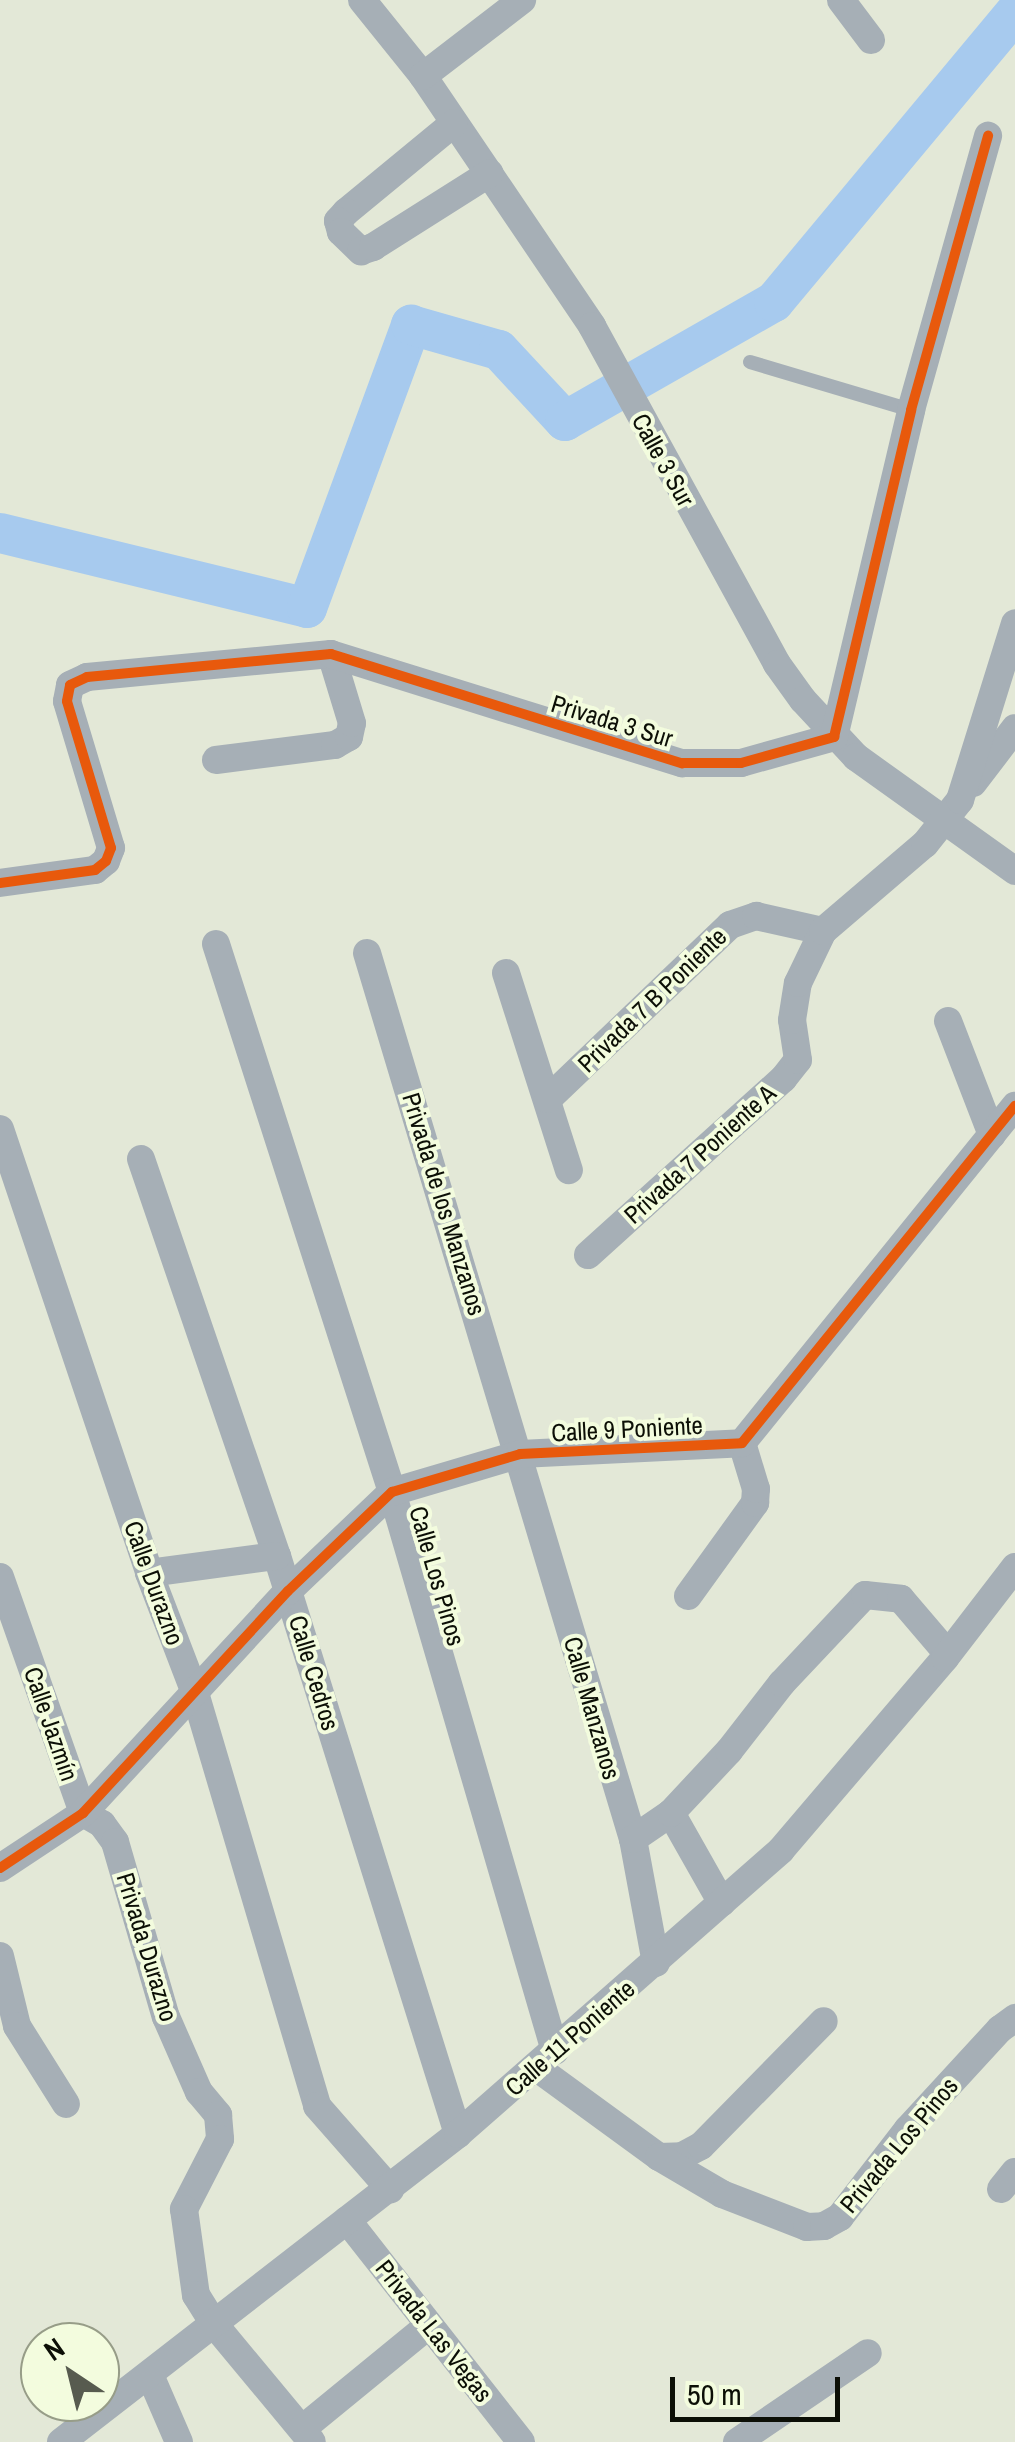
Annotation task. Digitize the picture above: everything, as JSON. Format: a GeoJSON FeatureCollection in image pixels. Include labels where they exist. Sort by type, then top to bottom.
{"type":"FeatureCollection","features":[{"type":"Feature","properties":{"kind":"street","name":"Calle 3 Sur"},"geometry":{"type":"LineString","coordinates":[[362,0],[423,76],[592,326],[645,429],[778,664],[834,737],[953,810],[1015,871]]}},
{"type":"Feature","properties":{"kind":"street"},"geometry":{"type":"LineString","coordinates":[[423,76],[522,0]]}},
{"type":"Feature","properties":{"kind":"street"},"geometry":{"type":"LineString","coordinates":[[841,0],[871,40]]}},
{"type":"Feature","properties":{"kind":"street"},"geometry":{"type":"LineString","coordinates":[[454,123],[346,212],[338,220],[341,232],[361,251],[373,247],[490,173]]}},
{"type":"Feature","properties":{"kind":"street"},"geometry":{"type":"LineString","coordinates":[[834,737],[912,410],[988,136]]}},
{"type":"Feature","properties":{"kind":"street"},"geometry":{"type":"LineString","coordinates":[[953,810],[1015,624]]}},
{"type":"Feature","properties":{"kind":"street"},"geometry":{"type":"LineString","coordinates":[[216,760],[335,745],[349,736],[352,723],[330,654]]}},
{"type":"Feature","properties":{"kind":"street","name":"Privada 3 Sur"},"geometry":{"type":"LineString","coordinates":[[0,883],[95,870],[106,861],[111,848],[68,701],[70,685],[87,677],[330,654],[682,762],[741,764],[834,737]]}},
{"type":"Feature","properties":{"kind":"street"},"geometry":{"type":"LineString","coordinates":[[822,930],[925,844],[1015,728]]}},
{"type":"Feature","properties":{"kind":"street","name":"Privada 7 B Poniente"},"geometry":{"type":"LineString","coordinates":[[548,1099],[730,925],[756,916],[822,930]]}},
{"type":"Feature","properties":{"kind":"street","name":"Privada 7 Poniente A"},"geometry":{"type":"LineString","coordinates":[[588,1255],[783,1079],[798,1060],[792,1020],[798,983],[822,930]]}},
{"type":"Feature","properties":{"kind":"street","name":"Calle Los Pinos"},"geometry":{"type":"LineString","coordinates":[[216,944],[392,1492],[546,2060]]}},
{"type":"Feature","properties":{"kind":"street","name":"Privada de los Manzanos"},"geometry":{"type":"LineString","coordinates":[[368,953],[520,1454]]}},
{"type":"Feature","properties":{"kind":"street","name":"Privada 7 B Poniente"},"geometry":{"type":"LineString","coordinates":[[506,973],[569,1170]]}},
{"type":"Feature","properties":{"kind":"street"},"geometry":{"type":"LineString","coordinates":[[948,1021],[992,1135]]}},
{"type":"Feature","properties":{"kind":"street"},"geometry":{"type":"LineString","coordinates":[[688,1596],[756,1503],[756,1489],[742,1442],[1015,1106]]}},
{"type":"Feature","properties":{"kind":"street","name":"Calle Durazno"},"geometry":{"type":"LineString","coordinates":[[0,1129],[149,1573],[195,1693],[317,2106],[390,2189]]}},
{"type":"Feature","properties":{"kind":"street","name":"Calle Cedros"},"geometry":{"type":"LineString","coordinates":[[142,1159],[277,1556],[458,2134]]}},
{"type":"Feature","properties":{"kind":"street","name":"Calle 9 Poniente"},"geometry":{"type":"LineString","coordinates":[[0,1868],[83,1814],[288,1591],[392,1492],[520,1454],[742,1442]]}},
{"type":"Feature","properties":{"kind":"street","name":"Calle Manzanos"},"geometry":{"type":"LineString","coordinates":[[520,1454],[603,1750],[633,1839],[656,1963]]}},
{"type":"Feature","properties":{"kind":"street"},"geometry":{"type":"LineString","coordinates":[[149,1573],[277,1556]]}},
{"type":"Feature","properties":{"kind":"street","name":"Calle 11 Poniente"},"geometry":{"type":"LineString","coordinates":[[60,2442],[458,2134],[781,1850],[948,1654],[1015,1567]]}},
{"type":"Feature","properties":{"kind":"street","name":"Calle Jazmín"},"geometry":{"type":"LineString","coordinates":[[0,1577],[83,1814]]}},
{"type":"Feature","properties":{"kind":"street"},"geometry":{"type":"LineString","coordinates":[[633,1839],[670,1813],[729,1752],[782,1683],[866,1596],[901,1599],[948,1654]]}},
{"type":"Feature","properties":{"kind":"street"},"geometry":{"type":"LineString","coordinates":[[670,1813],[722,1904]]}},
{"type":"Feature","properties":{"kind":"street","name":"Privada Durazno"},"geometry":{"type":"LineString","coordinates":[[83,1814],[102,1824],[115,1842],[166,2017],[198,2092],[218,2115],[220,2139],[184,2208],[196,2295],[214,2324],[307,2436]]}},
{"type":"Feature","properties":{"kind":"street"},"geometry":{"type":"LineString","coordinates":[[0,1956],[16,2026],[66,2104]]}},
{"type":"Feature","properties":{"kind":"street","name":"Privada Los Pinos"},"geometry":{"type":"LineString","coordinates":[[546,2060],[659,2157],[722,2194],[807,2227],[824,2226],[840,2217],[908,2129],[1000,2029],[1015,2018]]}},
{"type":"Feature","properties":{"kind":"street"},"geometry":{"type":"LineString","coordinates":[[659,2157],[682,2156],[701,2146],[824,2020]]}},
{"type":"Feature","properties":{"kind":"street","name":"Privada Las Vegas"},"geometry":{"type":"LineString","coordinates":[[346,2220],[521,2442]]}},
{"type":"Feature","properties":{"kind":"street"},"geometry":{"type":"LineString","coordinates":[[307,2436],[428,2326]]}},
{"type":"Feature","properties":{"kind":"street"},"geometry":{"type":"LineString","coordinates":[[737,2442],[868,2352]]}},
{"type":"Feature","properties":{"kind":"street"},"geometry":{"type":"LineString","coordinates":[[150,2375],[179,2442]]}},
{"type":"Feature","properties":{"kind":"lane"},"geometry":{"type":"LineString","coordinates":[[750,362],[912,410]]}},
{"type":"Feature","properties":{"kind":"waterway"},"geometry":{"type":"LineString","coordinates":[[0,533],[307,608],[411,325],[499,350],[565,421],[774,302],[1015,13]]}},
{"type":"Feature","properties":{"kind":"cycle path"},"geometry":{"type":"LineString","coordinates":[[0,883],[95,870],[106,861],[111,848],[67,701],[70,685],[87,677],[331,654],[682,763],[741,763],[834,737],[911,410],[988,136]]}},
{"type":"Feature","properties":{"kind":"cycle path"},"geometry":{"type":"LineString","coordinates":[[0,1868],[83,1813],[288,1591],[392,1492],[520,1454],[742,1443],[1015,1106]]}}]}
